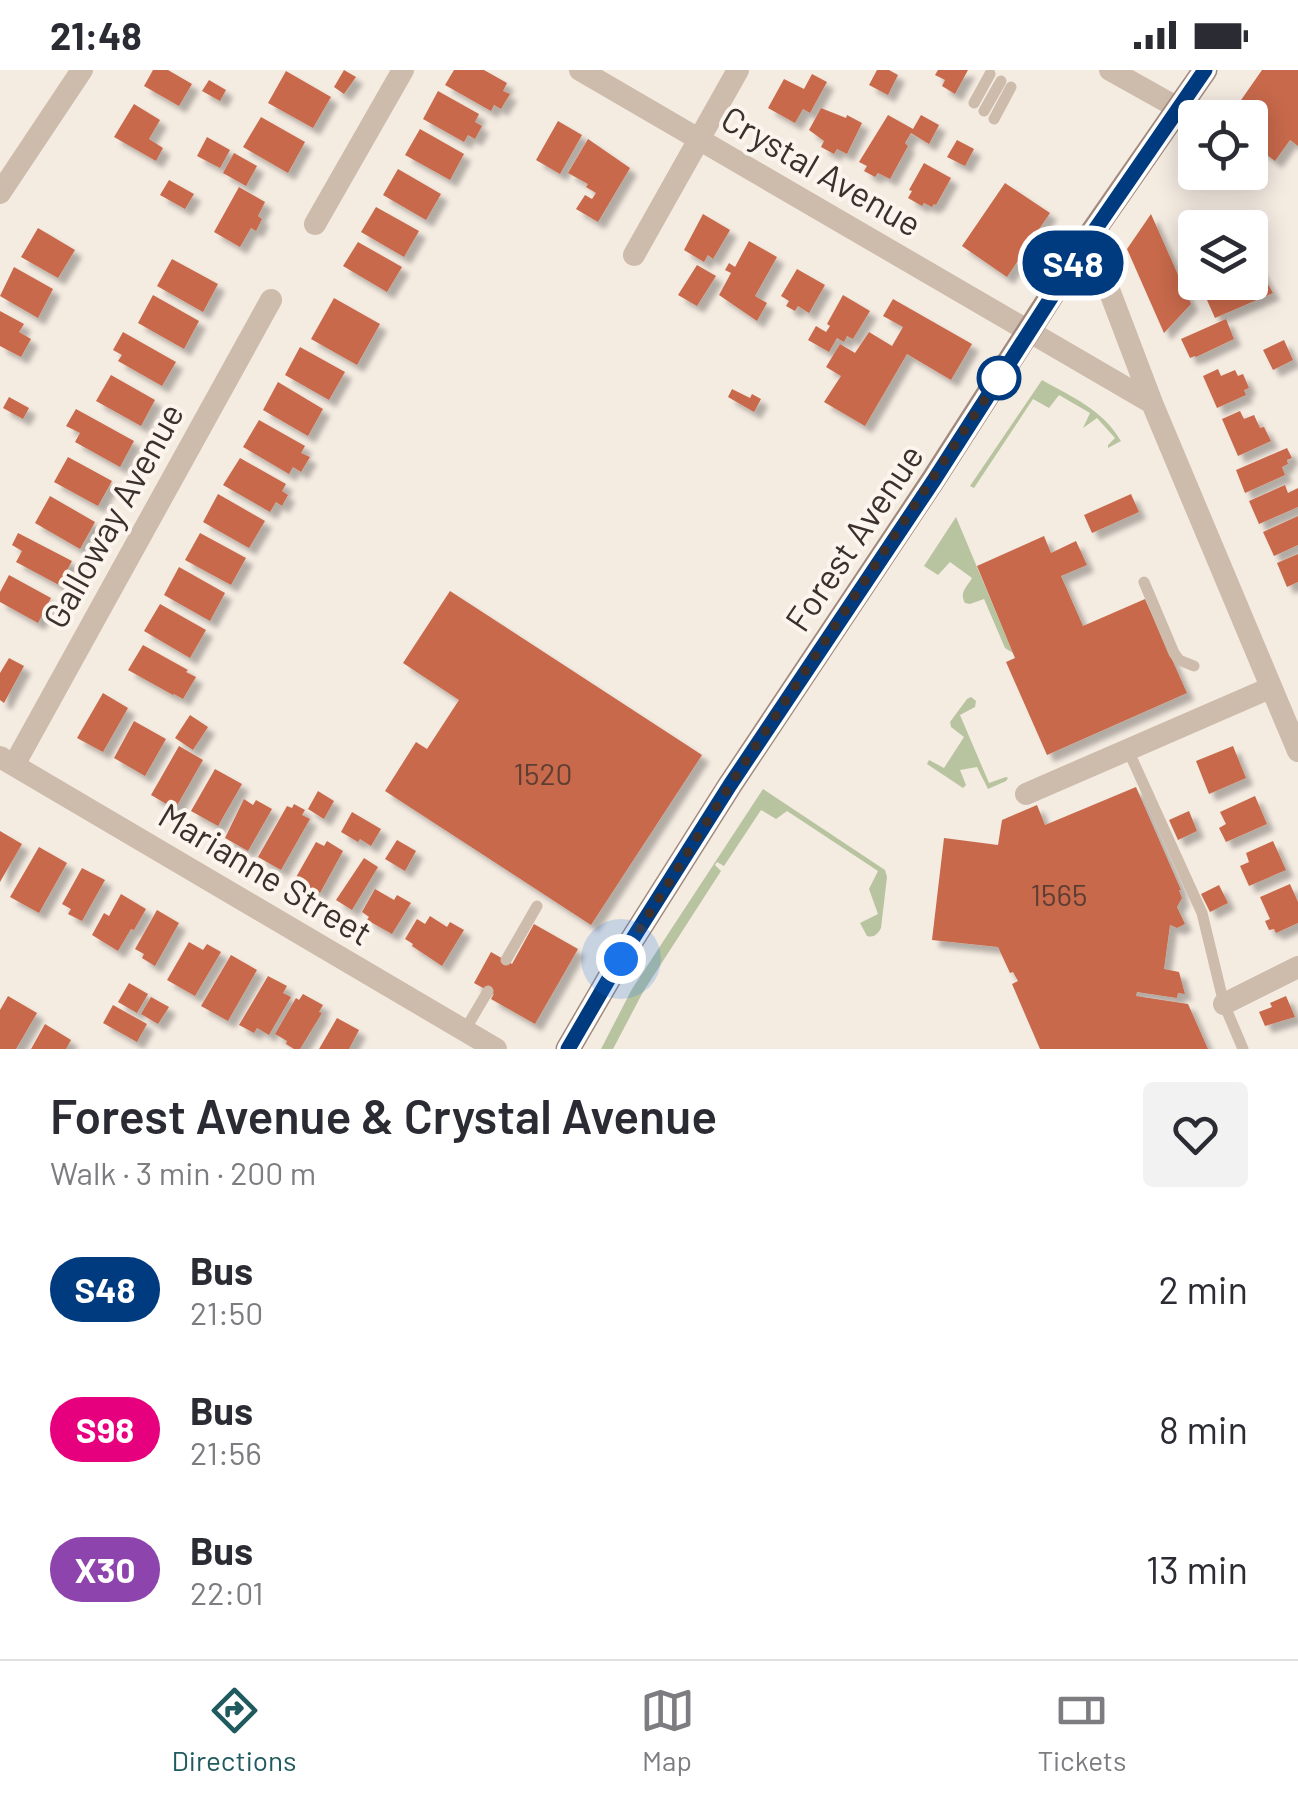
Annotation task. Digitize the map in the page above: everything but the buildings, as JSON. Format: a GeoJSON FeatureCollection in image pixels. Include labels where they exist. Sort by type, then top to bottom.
{"type":"FeatureCollection","features":[{"type":"Feature","properties":{"kind":"main road","name":"Forest Avenue"},"geometry":{"type":"LineString","coordinates":[[1184,100],[1205,70]]}},
{"type":"Feature","properties":{"kind":"main road","name":"Forest Avenue"},"geometry":{"type":"LineString","coordinates":[[568,1049],[730,785],[1178,108]]}},
{"type":"Feature","properties":{"kind":"street"},"geometry":{"type":"LineString","coordinates":[[0,192],[82,70]]}},
{"type":"Feature","properties":{"kind":"street"},"geometry":{"type":"LineString","coordinates":[[315,224],[404,70]]}},
{"type":"Feature","properties":{"kind":"street","name":"Crystal Avenue"},"geometry":{"type":"LineString","coordinates":[[580,70],[1152,403]]}},
{"type":"Feature","properties":{"kind":"street"},"geometry":{"type":"LineString","coordinates":[[634,255],[738,70]]}},
{"type":"Feature","properties":{"kind":"street"},"geometry":{"type":"LineString","coordinates":[[1110,70],[1178,108]]}},
{"type":"Feature","properties":{"kind":"street"},"geometry":{"type":"LineString","coordinates":[[1090,237],[1152,403],[1298,752]]}},
{"type":"Feature","properties":{"kind":"street","name":"Galloway Avenue"},"geometry":{"type":"LineString","coordinates":[[7,761],[271,300]]}},
{"type":"Feature","properties":{"kind":"street"},"geometry":{"type":"LineString","coordinates":[[1026,794],[1270,688]]}},
{"type":"Feature","properties":{"kind":"street","name":"Marianne Street"},"geometry":{"type":"LineString","coordinates":[[7,761],[496,1049]]}},
{"type":"Feature","properties":{"kind":"street"},"geometry":{"type":"LineString","coordinates":[[1224,1004],[1298,967]]}},
{"type":"Feature","properties":{"kind":"lane"},"geometry":{"type":"LineString","coordinates":[[984,111],[1001,81]]}},
{"type":"Feature","properties":{"kind":"lane"},"geometry":{"type":"LineString","coordinates":[[1144,582],[1176,657],[1194,666]]}},
{"type":"Feature","properties":{"kind":"lane"},"geometry":{"type":"LineString","coordinates":[[1128,750],[1202,913],[1224,1004],[1243,1049]]}},
{"type":"Feature","properties":{"kind":"lane"},"geometry":{"type":"LineString","coordinates":[[506,960],[538,906]]}},
{"type":"Feature","properties":{"kind":"lane"},"geometry":{"type":"LineString","coordinates":[[465,1030],[488,991]]}},
{"type":"Feature","properties":{"kind":"green space"},"geometry":{"type":"Polygon","coordinates":[[[1042,380],[1096,413],[1121,441],[1108,448],[1115,438],[1097,418],[1083,428],[1090,413],[1059,395],[1049,408],[1033,399],[974,488],[970,486],[1042,380]]]}},
{"type":"Feature","properties":{"kind":"green space"},"geometry":{"type":"Polygon","coordinates":[[[956,517],[1013,653],[1005,648],[984,599],[965,603],[963,593],[972,578],[950,562],[938,575],[924,566],[956,517]]]}},
{"type":"Feature","properties":{"kind":"green space"},"geometry":{"type":"Polygon","coordinates":[[[971,697],[976,701],[975,707],[960,715],[989,783],[1008,778],[988,789],[977,767],[960,770],[966,785],[963,788],[927,764],[929,760],[944,768],[964,737],[950,722],[971,697]]]}},
{"type":"Feature","properties":{"kind":"green space"},"geometry":{"type":"Polygon","coordinates":[[[763,789],[885,870],[880,930],[867,936],[860,923],[878,914],[869,889],[878,871],[787,811],[776,819],[761,810],[724,866],[717,862],[715,865],[721,871],[643,992],[613,1049],[601,1049],[632,989],[763,789]]]}},
{"type":"Feature","properties":{"kind":"bus line","name":"S48"},"geometry":{"type":"LineString","coordinates":[[568,1049],[730,785],[934,480],[1090,237],[1205,70]]}},
{"type":"Feature","properties":{"kind":"route"},"geometry":{"type":"LineString","coordinates":[[621,959],[730,785],[999,378]]}}]}
